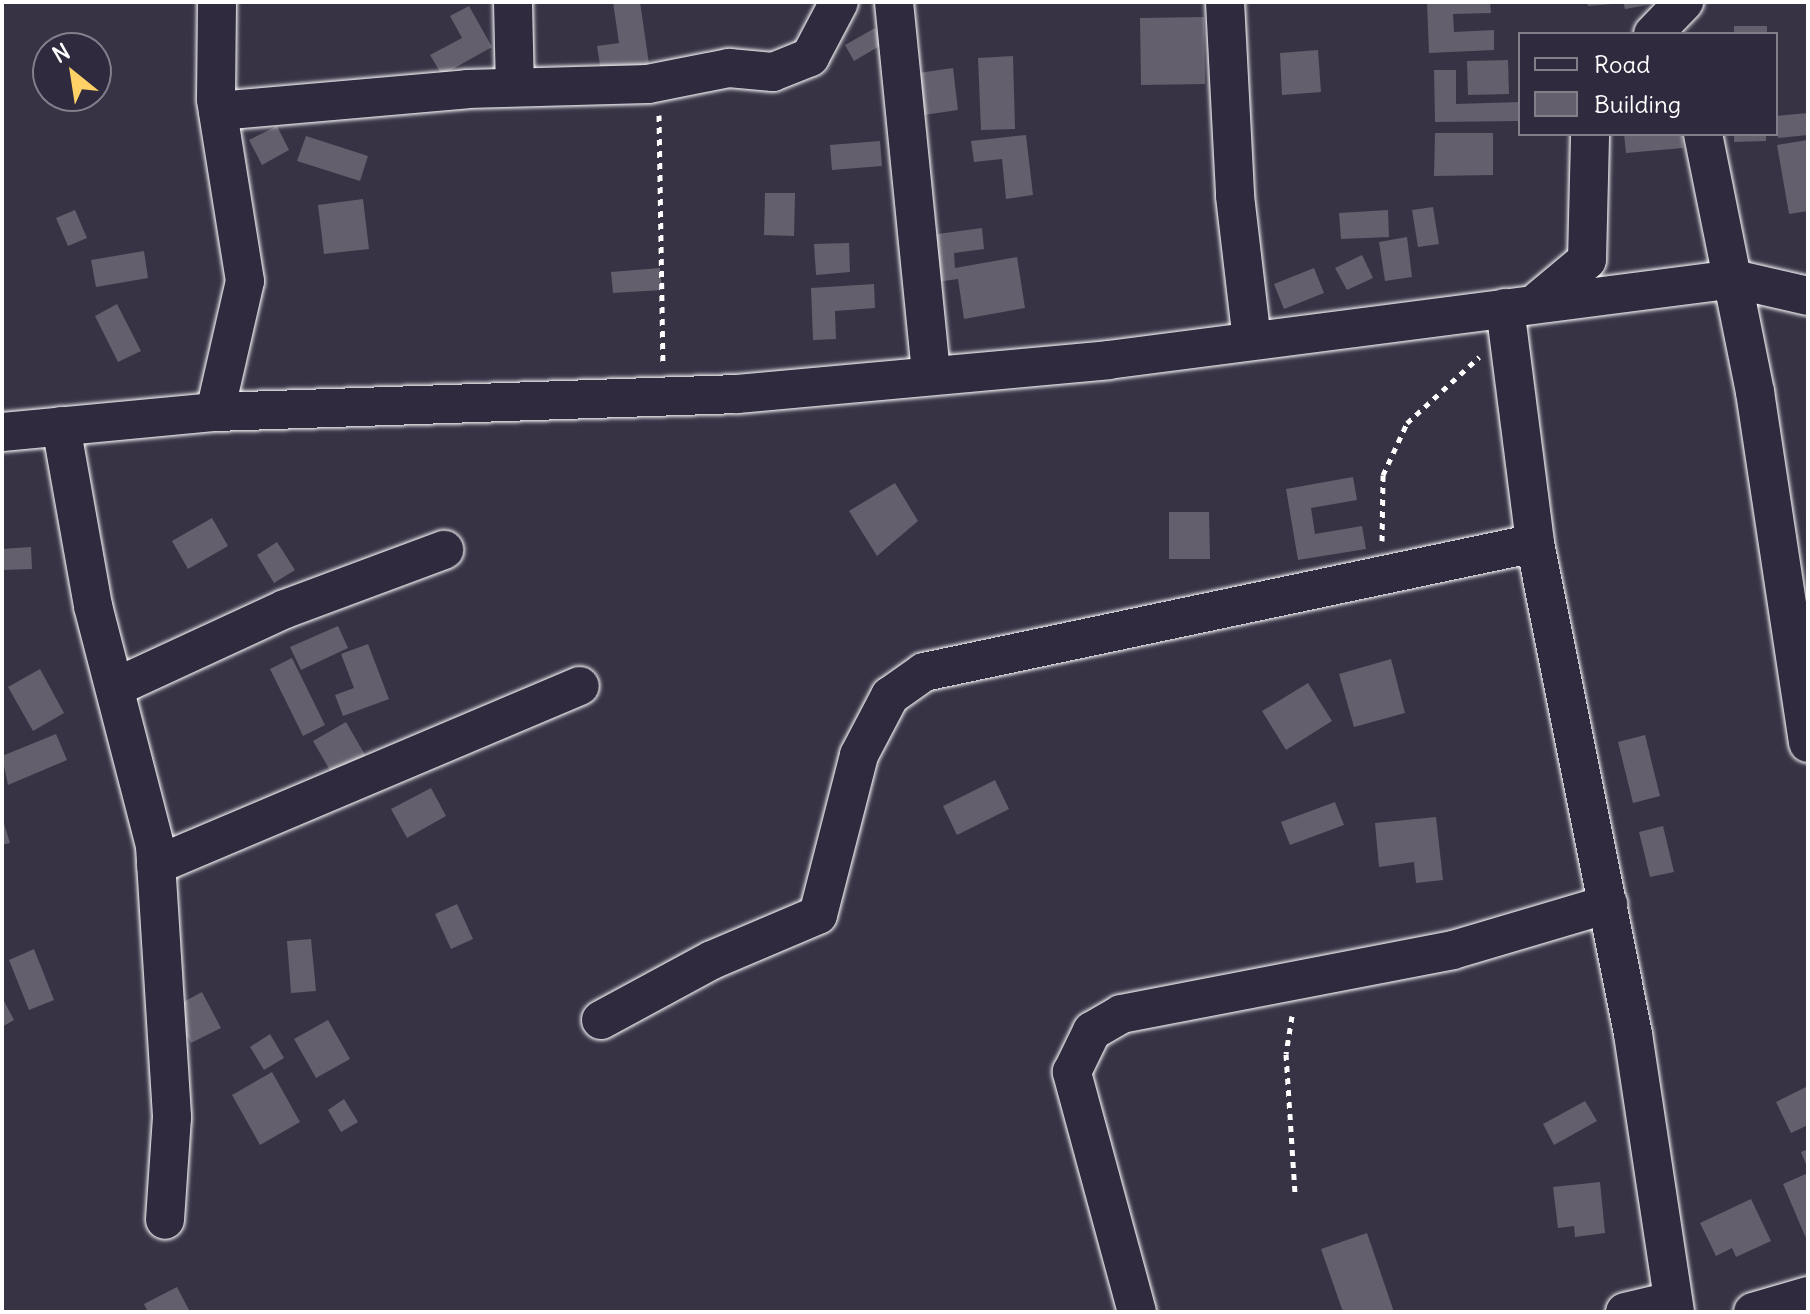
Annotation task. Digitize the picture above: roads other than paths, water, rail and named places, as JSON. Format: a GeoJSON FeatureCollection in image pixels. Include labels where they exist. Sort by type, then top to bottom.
{"type":"FeatureCollection","features":[{"type":"Feature","properties":{"kind":"street"},"geometry":{"type":"LineString","coordinates":[[215,412],[245,281],[218,111],[217,2]]}},
{"type":"Feature","properties":{"kind":"street"},"geometry":{"type":"LineString","coordinates":[[513,2],[515,87]]}},
{"type":"Feature","properties":{"kind":"street"},"geometry":{"type":"LineString","coordinates":[[218,111],[515,87],[656,82],[729,68],[794,68],[820,47],[839,2]]}},
{"type":"Feature","properties":{"kind":"street"},"geometry":{"type":"LineString","coordinates":[[894,2],[931,375]]}},
{"type":"Feature","properties":{"kind":"street"},"geometry":{"type":"LineString","coordinates":[[1225,2],[1235,196],[1252,340]]}},
{"type":"Feature","properties":{"kind":"street"},"geometry":{"type":"LineString","coordinates":[[1655,32],[1683,2]]}},
{"type":"Feature","properties":{"kind":"street"},"geometry":{"type":"LineString","coordinates":[[1683,2],[1686,32]]}},
{"type":"Feature","properties":{"kind":"street"},"geometry":{"type":"LineString","coordinates":[[1516,315],[1587,260],[1590,136]]}},
{"type":"Feature","properties":{"kind":"street"},"geometry":{"type":"LineString","coordinates":[[1703,136],[1734,279],[1803,680],[1808,743]]}},
{"type":"Feature","properties":{"kind":"street"},"geometry":{"type":"LineString","coordinates":[[2,432],[215,412],[663,397],[931,375],[1516,315],[1734,279],[1808,296]]}},
{"type":"Feature","properties":{"kind":"street"},"geometry":{"type":"LineString","coordinates":[[1516,315],[1535,543],[1608,904],[1674,1307],[1625,1312]]}},
{"type":"Feature","properties":{"kind":"street"},"geometry":{"type":"LineString","coordinates":[[61,426],[93,606],[148,799],[156,865],[172,1117],[165,1220]]}},
{"type":"Feature","properties":{"kind":"street"},"geometry":{"type":"LineString","coordinates":[[601,1020],[712,960],[818,915],[859,755],[890,696],[907,681],[947,663],[1535,543]]}},
{"type":"Feature","properties":{"kind":"street"},"geometry":{"type":"LineString","coordinates":[[116,687],[285,609],[444,550]]}},
{"type":"Feature","properties":{"kind":"street"},"geometry":{"type":"LineString","coordinates":[[156,865],[580,686]]}},
{"type":"Feature","properties":{"kind":"street"},"geometry":{"type":"LineString","coordinates":[[1137,1312],[1072,1072],[1076,1054],[1092,1031],[1121,1014],[1296,983],[1453,950],[1608,904]]}},
{"type":"Feature","properties":{"kind":"street"},"geometry":{"type":"LineString","coordinates":[[1753,1312],[1808,1296]]}}]}
